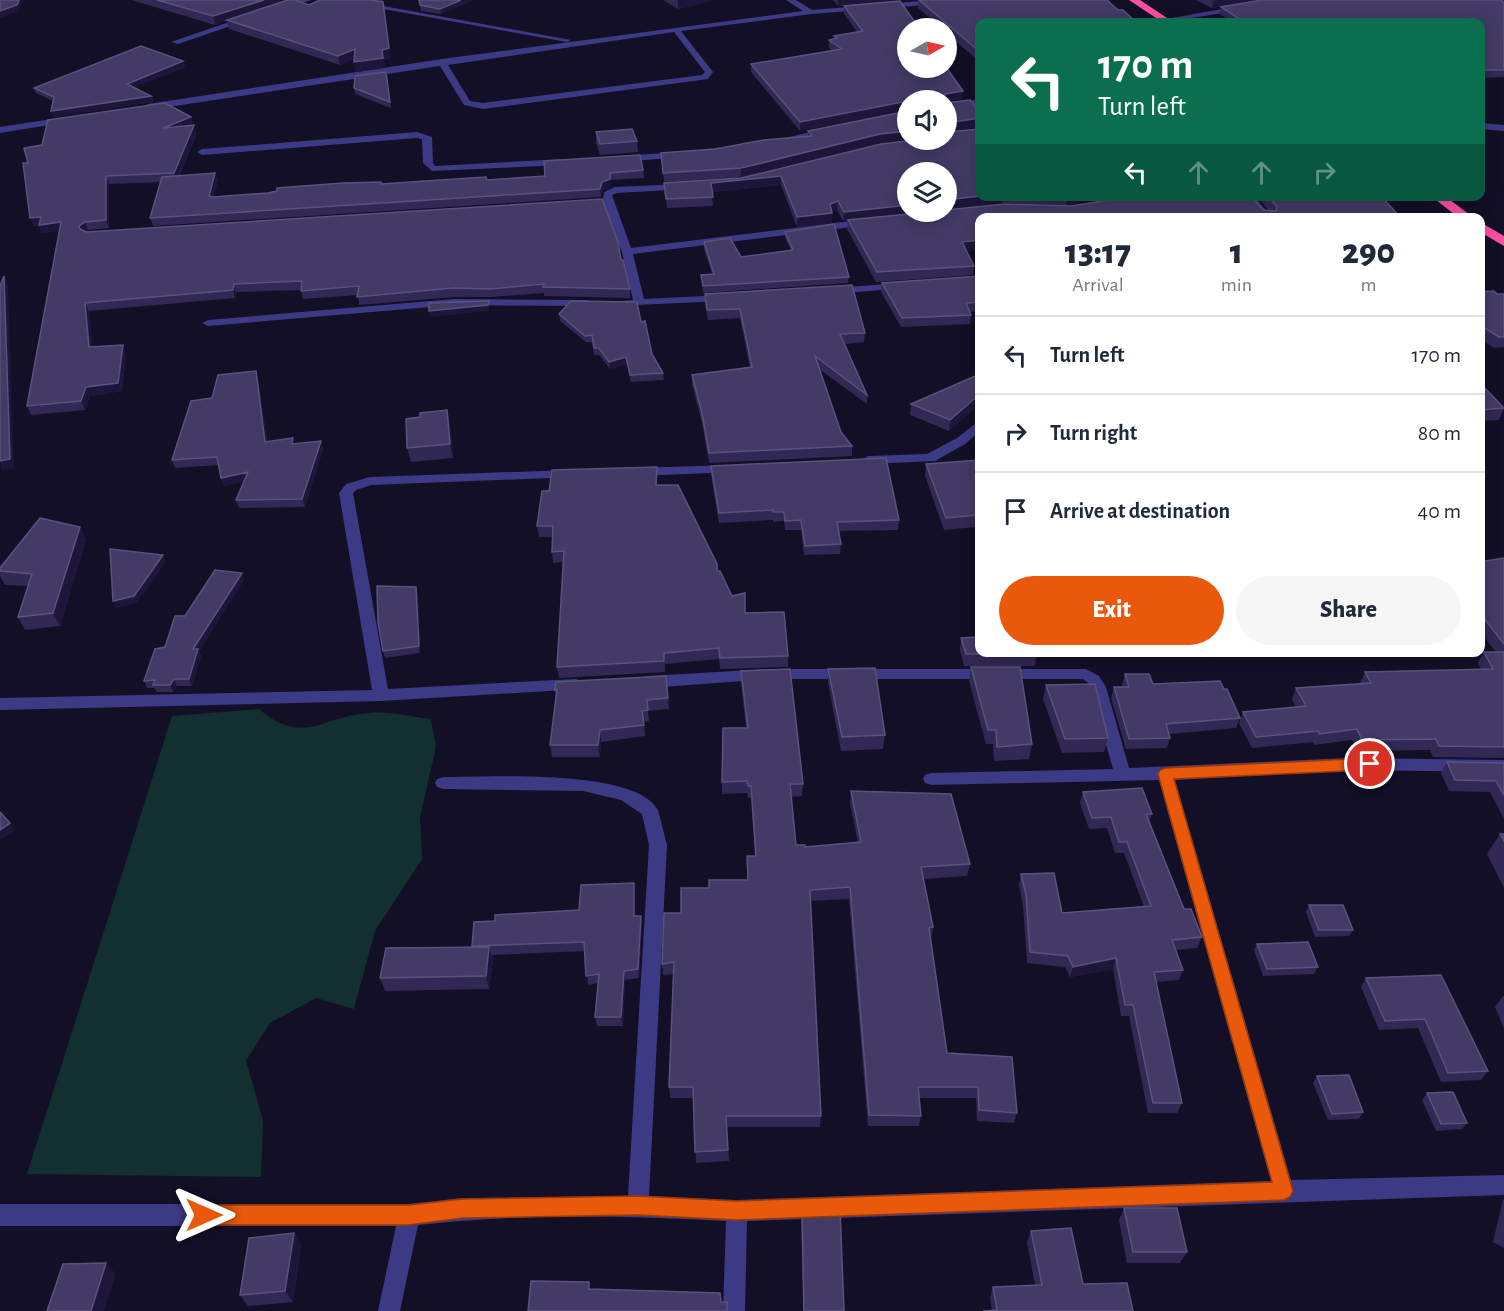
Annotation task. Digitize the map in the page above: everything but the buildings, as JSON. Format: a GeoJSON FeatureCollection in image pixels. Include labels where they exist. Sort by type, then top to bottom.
{"type":"FeatureCollection","features":[{"type":"Feature","properties":{"kind":"highway"},"geometry":{"type":"LineString","coordinates":[[1134,0],[1162,18]]}},
{"type":"Feature","properties":{"kind":"highway"},"geometry":{"type":"LineString","coordinates":[[1444,201],[1461,213]]}},
{"type":"Feature","properties":{"kind":"highway"},"geometry":{"type":"LineString","coordinates":[[1485,229],[1504,242]]}},
{"type":"Feature","properties":{"kind":"street"},"geometry":{"type":"LineString","coordinates":[[274,10],[307,0]]}},
{"type":"Feature","properties":{"kind":"street"},"geometry":{"type":"LineString","coordinates":[[337,0],[582,43]]}},
{"type":"Feature","properties":{"kind":"street"},"geometry":{"type":"LineString","coordinates":[[790,0],[811,12]]}},
{"type":"Feature","properties":{"kind":"street"},"geometry":{"type":"LineString","coordinates":[[140,108],[676,29],[811,12],[962,0]]}},
{"type":"Feature","properties":{"kind":"street"},"geometry":{"type":"LineString","coordinates":[[1183,18],[1247,6]]}},
{"type":"Feature","properties":{"kind":"street"},"geometry":{"type":"LineString","coordinates":[[175,42],[252,17]]}},
{"type":"Feature","properties":{"kind":"street"},"geometry":{"type":"LineString","coordinates":[[442,63],[467,103],[483,106],[705,77],[709,72],[705,64],[676,29]]}},
{"type":"Feature","properties":{"kind":"street"},"geometry":{"type":"LineString","coordinates":[[957,106],[975,103]]}},
{"type":"Feature","properties":{"kind":"street"},"geometry":{"type":"LineString","coordinates":[[0,130],[70,119]]}},
{"type":"Feature","properties":{"kind":"street"},"geometry":{"type":"LineString","coordinates":[[1485,126],[1504,128]]}},
{"type":"Feature","properties":{"kind":"street"},"geometry":{"type":"LineString","coordinates":[[757,144],[835,129]]}},
{"type":"Feature","properties":{"kind":"street"},"geometry":{"type":"LineString","coordinates":[[202,152],[417,135],[427,137],[428,163],[432,168],[575,162]]}},
{"type":"Feature","properties":{"kind":"street"},"geometry":{"type":"LineString","coordinates":[[608,160],[696,154]]}},
{"type":"Feature","properties":{"kind":"street"},"geometry":{"type":"LineString","coordinates":[[639,303],[627,252],[607,194],[615,190],[700,186]]}},
{"type":"Feature","properties":{"kind":"street"},"geometry":{"type":"LineString","coordinates":[[1253,201],[1264,213]]}},
{"type":"Feature","properties":{"kind":"street"},"geometry":{"type":"LineString","coordinates":[[573,204],[608,202]]}},
{"type":"Feature","properties":{"kind":"street"},"geometry":{"type":"LineString","coordinates":[[627,252],[874,222]]}},
{"type":"Feature","properties":{"kind":"street"},"geometry":{"type":"LineString","coordinates":[[826,291],[920,285]]}},
{"type":"Feature","properties":{"kind":"street"},"geometry":{"type":"LineString","coordinates":[[208,323],[454,302],[639,303],[732,297]]}},
{"type":"Feature","properties":{"kind":"street"},"geometry":{"type":"LineString","coordinates":[[857,461],[930,458],[961,441],[975,428]]}},
{"type":"Feature","properties":{"kind":"street"},"geometry":{"type":"LineString","coordinates":[[629,472],[746,468]]}},
{"type":"Feature","properties":{"kind":"street"},"geometry":{"type":"LineString","coordinates":[[381,695],[346,494],[351,487],[369,481],[582,474]]}},
{"type":"Feature","properties":{"kind":"street"},"geometry":{"type":"LineString","coordinates":[[634,682],[770,674],[1086,674],[1094,680],[1098,687],[1123,775]]}},
{"type":"Feature","properties":{"kind":"street"},"geometry":{"type":"LineString","coordinates":[[0,704],[381,695],[588,685]]}},
{"type":"Feature","properties":{"kind":"street"},"geometry":{"type":"LineString","coordinates":[[931,779],[1165,774],[1348,764],[1504,766]]}},
{"type":"Feature","properties":{"kind":"street"},"geometry":{"type":"LineString","coordinates":[[1165,774],[1284,1191]]}},
{"type":"Feature","properties":{"kind":"street"},"geometry":{"type":"LineString","coordinates":[[443,783],[583,785],[625,794],[650,810],[658,845],[638,1206]]}},
{"type":"Feature","properties":{"kind":"street"},"geometry":{"type":"LineString","coordinates":[[0,1215],[409,1215],[462,1209],[638,1206],[737,1211],[1504,1185]]}},
{"type":"Feature","properties":{"kind":"street"},"geometry":{"type":"LineString","coordinates":[[734,1311],[737,1211]]}},
{"type":"Feature","properties":{"kind":"street"},"geometry":{"type":"LineString","coordinates":[[389,1311],[409,1215]]}},
{"type":"Feature","properties":{"kind":"green space"},"geometry":{"type":"Polygon","coordinates":[[[259,709],[275,720],[301,728],[369,713],[392,713],[431,719],[436,747],[420,817],[422,859],[375,931],[354,1009],[316,998],[270,1023],[246,1061],[263,1120],[261,1177],[27,1174],[172,716],[259,709]]]}},
{"type":"Feature","properties":{"kind":"route"},"geometry":{"type":"LineString","coordinates":[[204,1215],[409,1215],[462,1209],[638,1206],[737,1211],[1284,1191],[1165,774],[1370,764]]}}]}
